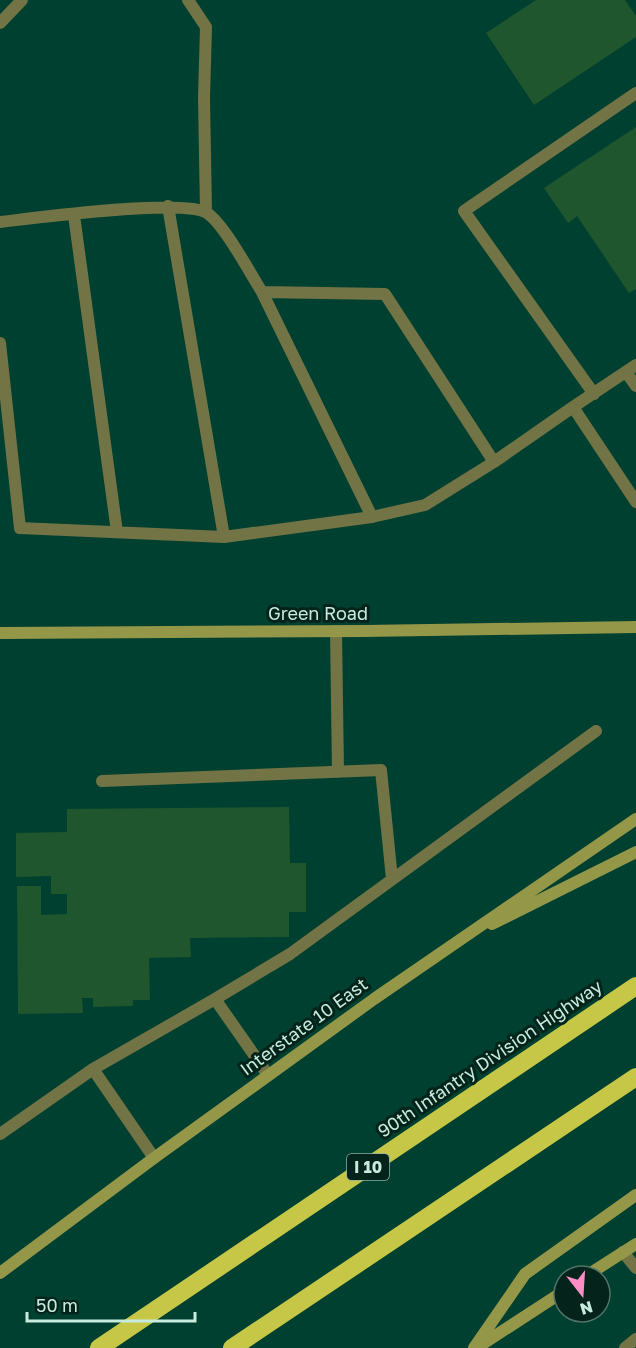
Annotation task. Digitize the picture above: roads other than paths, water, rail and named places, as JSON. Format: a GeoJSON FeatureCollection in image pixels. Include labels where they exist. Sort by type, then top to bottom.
{"type":"FeatureCollection","features":[{"type":"Feature","properties":{"kind":"highway","name":"90th Infantry Division Highway"},"geometry":{"type":"LineString","coordinates":[[99,1348],[636,986]]}},
{"type":"Feature","properties":{"kind":"highway"},"geometry":{"type":"LineString","coordinates":[[232,1348],[636,1077]]}},
{"type":"Feature","properties":{"kind":"main road","name":"Green Road"},"geometry":{"type":"LineString","coordinates":[[0,633],[336,632],[636,627]]}},
{"type":"Feature","properties":{"kind":"main road","name":"Interstate 10 East"},"geometry":{"type":"LineString","coordinates":[[0,1273],[268,1075],[452,944],[636,819]]}},
{"type":"Feature","properties":{"kind":"main road"},"geometry":{"type":"LineString","coordinates":[[452,944],[636,852]]}},
{"type":"Feature","properties":{"kind":"main road"},"geometry":{"type":"LineString","coordinates":[[475,1348],[525,1274],[636,1196]]}},
{"type":"Feature","properties":{"kind":"main road"},"geometry":{"type":"LineString","coordinates":[[604,1264],[636,1244]]}},
{"type":"Feature","properties":{"kind":"main road"},"geometry":{"type":"LineString","coordinates":[[475,1348],[552,1299]]}},
{"type":"Feature","properties":{"kind":"lane"},"geometry":{"type":"LineString","coordinates":[[0,22],[21,0]]}},
{"type":"Feature","properties":{"kind":"lane"},"geometry":{"type":"LineString","coordinates":[[188,0],[206,27],[204,98],[206,212]]}},
{"type":"Feature","properties":{"kind":"lane"},"geometry":{"type":"LineString","coordinates":[[594,394],[464,211],[636,93]]}},
{"type":"Feature","properties":{"kind":"lane"},"geometry":{"type":"LineString","coordinates":[[168,206],[224,537]]}},
{"type":"Feature","properties":{"kind":"lane"},"geometry":{"type":"LineString","coordinates":[[0,222],[168,206],[206,212],[227,236],[262,292],[372,517]]}},
{"type":"Feature","properties":{"kind":"lane"},"geometry":{"type":"LineString","coordinates":[[74,215],[117,532]]}},
{"type":"Feature","properties":{"kind":"lane"},"geometry":{"type":"LineString","coordinates":[[262,292],[385,294],[494,462]]}},
{"type":"Feature","properties":{"kind":"lane"},"geometry":{"type":"LineString","coordinates":[[0,343],[20,528],[224,537],[372,517],[425,505],[494,462],[631,369],[636,386]]}},
{"type":"Feature","properties":{"kind":"lane"},"geometry":{"type":"LineString","coordinates":[[573,407],[636,502]]}},
{"type":"Feature","properties":{"kind":"lane"},"geometry":{"type":"LineString","coordinates":[[336,632],[338,772]]}},
{"type":"Feature","properties":{"kind":"lane"},"geometry":{"type":"LineString","coordinates":[[0,1134],[93,1069],[290,954],[596,731]]}},
{"type":"Feature","properties":{"kind":"lane"},"geometry":{"type":"LineString","coordinates":[[102,781],[381,770],[392,879]]}},
{"type":"Feature","properties":{"kind":"lane"},"geometry":{"type":"LineString","coordinates":[[216,999],[268,1075]]}},
{"type":"Feature","properties":{"kind":"lane"},"geometry":{"type":"LineString","coordinates":[[93,1069],[154,1158]]}},
{"type":"Feature","properties":{"kind":"lane"},"geometry":{"type":"LineString","coordinates":[[623,1252],[636,1268]]}},
{"type":"Feature","properties":{"kind":"lane"},"geometry":{"type":"LineString","coordinates":[[625,1348],[636,1339]]}}]}
